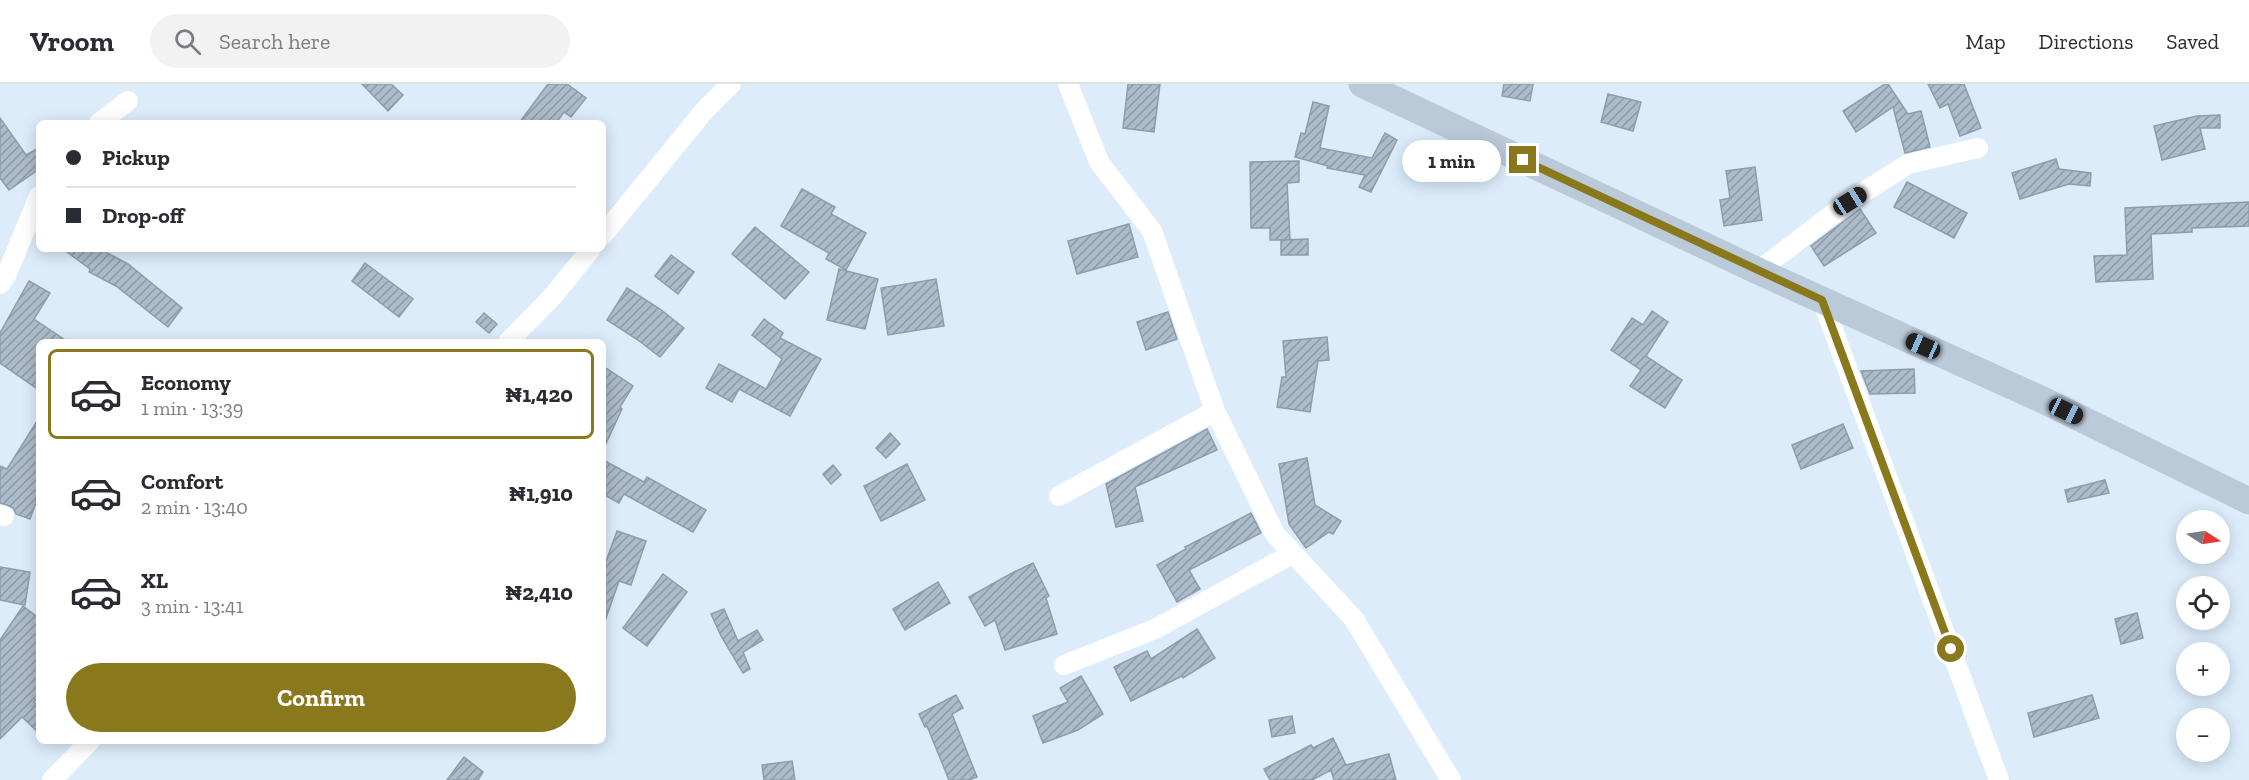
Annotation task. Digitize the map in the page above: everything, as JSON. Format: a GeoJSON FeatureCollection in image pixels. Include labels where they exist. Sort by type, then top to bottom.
{"type":"FeatureCollection","features":[{"type":"Feature","properties":{"kind":"main road"},"geometry":{"type":"LineString","coordinates":[[1362,84],[1395,92],[1758,271],[2045,401],[2249,501]]}},
{"type":"Feature","properties":{"kind":"street"},"geometry":{"type":"LineString","coordinates":[[606,231],[704,111],[730,84]]}},
{"type":"Feature","properties":{"kind":"street"},"geometry":{"type":"LineString","coordinates":[[1068,84],[1099,162],[1152,231],[1215,411],[1275,534],[1354,619],[1451,780]]}},
{"type":"Feature","properties":{"kind":"street"},"geometry":{"type":"LineString","coordinates":[[103,120],[128,101]]}},
{"type":"Feature","properties":{"kind":"street"},"geometry":{"type":"LineString","coordinates":[[1758,271],[1850,201],[1908,164],[1978,148]]}},
{"type":"Feature","properties":{"kind":"street"},"geometry":{"type":"LineString","coordinates":[[0,284],[6,276],[36,203]]}},
{"type":"Feature","properties":{"kind":"street"},"geometry":{"type":"LineString","coordinates":[[511,339],[553,297],[589,252]]}},
{"type":"Feature","properties":{"kind":"street"},"geometry":{"type":"LineString","coordinates":[[1822,300],[1999,780]]}},
{"type":"Feature","properties":{"kind":"street"},"geometry":{"type":"LineString","coordinates":[[1059,496],[1215,411]]}},
{"type":"Feature","properties":{"kind":"street"},"geometry":{"type":"LineString","coordinates":[[1064,665],[1155,629],[1292,554]]}},
{"type":"Feature","properties":{"kind":"street"},"geometry":{"type":"LineString","coordinates":[[52,780],[87,744]]}},
{"type":"Feature","properties":{"kind":"building"},"geometry":{"type":"Polygon","coordinates":[[[362,84],[391,84],[403,95],[388,111],[362,84]]]}},
{"type":"Feature","properties":{"kind":"building"},"geometry":{"type":"Polygon","coordinates":[[[548,84],[567,84],[586,98],[571,117],[564,112],[558,120],[521,120],[548,84]]]}},
{"type":"Feature","properties":{"kind":"building"},"geometry":{"type":"Polygon","coordinates":[[[1128,84],[1160,84],[1154,132],[1123,128],[1128,84]]]}},
{"type":"Feature","properties":{"kind":"building"},"geometry":{"type":"Polygon","coordinates":[[[1504,84],[1533,84],[1530,101],[1502,96],[1504,84]]]}},
{"type":"Feature","properties":{"kind":"building"},"geometry":{"type":"Polygon","coordinates":[[[1888,84],[1908,114],[1921,111],[1930,147],[1905,153],[1893,107],[1856,132],[1843,111],[1888,84]]]}},
{"type":"Feature","properties":{"kind":"building"},"geometry":{"type":"Polygon","coordinates":[[[1928,84],[1964,84],[1981,128],[1960,136],[1948,104],[1940,108],[1928,84]]]}},
{"type":"Feature","properties":{"kind":"building"},"geometry":{"type":"Polygon","coordinates":[[[1608,94],[1641,102],[1633,131],[1601,122],[1608,94]]]}},
{"type":"Feature","properties":{"kind":"building"},"geometry":{"type":"Polygon","coordinates":[[[1313,102],[1329,106],[1320,148],[1372,158],[1385,133],[1397,140],[1371,192],[1359,187],[1365,175],[1327,168],[1328,166],[1295,157],[1301,133],[1305,134],[1313,102]]]}},
{"type":"Feature","properties":{"kind":"building"},"geometry":{"type":"Polygon","coordinates":[[[2220,115],[2220,128],[2200,128],[2205,149],[2162,160],[2154,126],[2197,116],[2220,115]]]}},
{"type":"Feature","properties":{"kind":"building"},"geometry":{"type":"Polygon","coordinates":[[[0,118],[26,155],[36,150],[36,171],[9,190],[0,178],[0,118]]]}},
{"type":"Feature","properties":{"kind":"building"},"geometry":{"type":"Polygon","coordinates":[[[2056,159],[2059,169],[2091,173],[2090,186],[2069,184],[2020,199],[2012,173],[2056,159]]]}},
{"type":"Feature","properties":{"kind":"building"},"geometry":{"type":"Polygon","coordinates":[[[1299,161],[1299,182],[1287,183],[1290,240],[1270,240],[1270,228],[1251,228],[1250,162],[1299,161]]]}},
{"type":"Feature","properties":{"kind":"building"},"geometry":{"type":"Polygon","coordinates":[[[1755,167],[1762,220],[1724,226],[1720,200],[1730,198],[1726,171],[1755,167]]]}},
{"type":"Feature","properties":{"kind":"building"},"geometry":{"type":"Polygon","coordinates":[[[1907,182],[1967,213],[1954,238],[1894,207],[1907,182]]]}},
{"type":"Feature","properties":{"kind":"building"},"geometry":{"type":"Polygon","coordinates":[[[802,189],[835,207],[831,214],[866,233],[846,270],[826,259],[829,253],[781,226],[802,189]]]}},
{"type":"Feature","properties":{"kind":"building"},"geometry":{"type":"Polygon","coordinates":[[[2249,202],[2249,226],[2192,228],[2192,232],[2151,234],[2153,279],[2096,282],[2094,256],[2127,255],[2125,208],[2249,202]]]}},
{"type":"Feature","properties":{"kind":"building"},"geometry":{"type":"Polygon","coordinates":[[[1860,209],[1876,233],[1824,266],[1811,246],[1860,209]]]}},
{"type":"Feature","properties":{"kind":"building"},"geometry":{"type":"Polygon","coordinates":[[[1129,224],[1138,257],[1077,274],[1068,241],[1129,224]]]}},
{"type":"Feature","properties":{"kind":"building"},"geometry":{"type":"Polygon","coordinates":[[[755,227],[809,272],[785,299],[732,254],[755,227]]]}},
{"type":"Feature","properties":{"kind":"building"},"geometry":{"type":"Polygon","coordinates":[[[1308,239],[1308,255],[1281,255],[1281,240],[1308,239]]]}},
{"type":"Feature","properties":{"kind":"building"},"geometry":{"type":"Polygon","coordinates":[[[67,252],[106,252],[128,264],[182,308],[168,327],[116,286],[89,272],[90,269],[67,252]]]}},
{"type":"Feature","properties":{"kind":"building"},"geometry":{"type":"Polygon","coordinates":[[[671,255],[694,272],[678,294],[655,276],[671,255]]]}},
{"type":"Feature","properties":{"kind":"building"},"geometry":{"type":"Polygon","coordinates":[[[365,263],[413,299],[399,317],[352,281],[365,263]]]}},
{"type":"Feature","properties":{"kind":"building"},"geometry":{"type":"Polygon","coordinates":[[[839,269],[878,279],[865,329],[827,320],[839,269]]]}},
{"type":"Feature","properties":{"kind":"building"},"geometry":{"type":"Polygon","coordinates":[[[936,279],[944,326],[888,335],[881,288],[936,279]]]}},
{"type":"Feature","properties":{"kind":"building"},"geometry":{"type":"Polygon","coordinates":[[[29,281],[50,293],[34,319],[64,339],[36,339],[36,388],[0,363],[0,333],[29,281]]]}},
{"type":"Feature","properties":{"kind":"building"},"geometry":{"type":"Polygon","coordinates":[[[627,288],[684,328],[660,357],[607,320],[627,288]]]}},
{"type":"Feature","properties":{"kind":"building"},"geometry":{"type":"Polygon","coordinates":[[[1652,311],[1668,322],[1646,356],[1682,380],[1665,408],[1630,386],[1641,370],[1611,350],[1632,318],[1643,325],[1652,311]]]}},
{"type":"Feature","properties":{"kind":"building"},"geometry":{"type":"Polygon","coordinates":[[[1168,312],[1177,339],[1146,350],[1137,322],[1168,312]]]}},
{"type":"Feature","properties":{"kind":"building"},"geometry":{"type":"Polygon","coordinates":[[[484,313],[497,324],[489,333],[476,322],[484,313]]]}},
{"type":"Feature","properties":{"kind":"building"},"geometry":{"type":"Polygon","coordinates":[[[764,319],[783,333],[780,338],[821,359],[790,416],[739,389],[732,402],[706,388],[719,364],[766,389],[782,359],[752,335],[764,319]]]}},
{"type":"Feature","properties":{"kind":"building"},"geometry":{"type":"Polygon","coordinates":[[[1327,337],[1329,360],[1318,361],[1310,412],[1277,407],[1282,377],[1286,377],[1283,341],[1327,337]]]}},
{"type":"Feature","properties":{"kind":"building"},"geometry":{"type":"Polygon","coordinates":[[[606,368],[633,386],[620,407],[622,409],[606,444],[606,368]]]}},
{"type":"Feature","properties":{"kind":"building"},"geometry":{"type":"Polygon","coordinates":[[[1914,369],[1915,393],[1870,394],[1861,371],[1914,369]]]}},
{"type":"Feature","properties":{"kind":"building"},"geometry":{"type":"Polygon","coordinates":[[[36,423],[36,502],[30,519],[16,514],[13,508],[0,503],[0,466],[7,469],[36,423]]]}},
{"type":"Feature","properties":{"kind":"building"},"geometry":{"type":"Polygon","coordinates":[[[1843,424],[1853,448],[1801,469],[1792,445],[1843,424]]]}},
{"type":"Feature","properties":{"kind":"building"},"geometry":{"type":"Polygon","coordinates":[[[1207,429],[1217,450],[1135,487],[1143,521],[1116,527],[1106,484],[1207,429]]]}},
{"type":"Feature","properties":{"kind":"building"},"geometry":{"type":"Polygon","coordinates":[[[890,433],[900,444],[886,458],[876,448],[890,433]]]}},
{"type":"Feature","properties":{"kind":"building"},"geometry":{"type":"Polygon","coordinates":[[[1307,458],[1315,505],[1341,521],[1333,534],[1329,532],[1306,548],[1289,524],[1279,464],[1307,458]]]}},
{"type":"Feature","properties":{"kind":"building"},"geometry":{"type":"Polygon","coordinates":[[[606,462],[644,482],[647,477],[706,510],[693,532],[624,494],[619,503],[606,496],[606,462]]]}},
{"type":"Feature","properties":{"kind":"building"},"geometry":{"type":"Polygon","coordinates":[[[907,464],[925,500],[881,521],[864,486],[907,464]]]}},
{"type":"Feature","properties":{"kind":"building"},"geometry":{"type":"Polygon","coordinates":[[[833,465],[841,475],[831,484],[823,474],[833,465]]]}},
{"type":"Feature","properties":{"kind":"building"},"geometry":{"type":"Polygon","coordinates":[[[2105,480],[2109,493],[2068,502],[2065,490],[2105,480]]]}},
{"type":"Feature","properties":{"kind":"building"},"geometry":{"type":"Polygon","coordinates":[[[1251,513],[1261,533],[1189,570],[1200,589],[1177,602],[1157,565],[1186,549],[1185,547],[1251,513]]]}},
{"type":"Feature","properties":{"kind":"building"},"geometry":{"type":"Polygon","coordinates":[[[617,531],[646,541],[631,585],[619,581],[606,618],[606,562],[617,531]]]}},
{"type":"Feature","properties":{"kind":"building"},"geometry":{"type":"Polygon","coordinates":[[[1033,563],[1049,596],[1046,598],[1057,634],[1005,650],[995,620],[985,626],[969,597],[1033,563]]]}},
{"type":"Feature","properties":{"kind":"building"},"geometry":{"type":"Polygon","coordinates":[[[0,567],[30,572],[25,605],[0,600],[0,567]]]}},
{"type":"Feature","properties":{"kind":"building"},"geometry":{"type":"Polygon","coordinates":[[[663,574],[687,592],[647,646],[623,628],[663,574]]]}},
{"type":"Feature","properties":{"kind":"building"},"geometry":{"type":"Polygon","coordinates":[[[938,582],[950,603],[905,630],[893,609],[938,582]]]}},
{"type":"Feature","properties":{"kind":"building"},"geometry":{"type":"Polygon","coordinates":[[[23,606],[36,616],[36,699],[34,702],[36,704],[36,730],[22,717],[0,739],[0,640],[23,606]]]}},
{"type":"Feature","properties":{"kind":"building"},"geometry":{"type":"Polygon","coordinates":[[[724,609],[738,641],[757,630],[763,640],[743,652],[750,669],[743,673],[711,614],[724,609]]]}},
{"type":"Feature","properties":{"kind":"building"},"geometry":{"type":"Polygon","coordinates":[[[2137,613],[2143,638],[2121,644],[2115,619],[2137,613]]]}},
{"type":"Feature","properties":{"kind":"building"},"geometry":{"type":"Polygon","coordinates":[[[1197,629],[1215,658],[1183,678],[1182,676],[1131,701],[1114,667],[1147,651],[1151,659],[1197,629]]]}},
{"type":"Feature","properties":{"kind":"building"},"geometry":{"type":"Polygon","coordinates":[[[1081,676],[1103,714],[1078,730],[1043,743],[1033,716],[1068,702],[1060,688],[1081,676]]]}},
{"type":"Feature","properties":{"kind":"building"},"geometry":{"type":"Polygon","coordinates":[[[956,695],[963,708],[952,714],[977,777],[969,780],[949,780],[927,726],[925,727],[919,714],[956,695]]]}},
{"type":"Feature","properties":{"kind":"building"},"geometry":{"type":"Polygon","coordinates":[[[2092,695],[2099,718],[2034,737],[2028,713],[2092,695]]]}},
{"type":"Feature","properties":{"kind":"building"},"geometry":{"type":"Polygon","coordinates":[[[1292,716],[1295,733],[1272,737],[1269,720],[1292,716]]]}},
{"type":"Feature","properties":{"kind":"building"},"geometry":{"type":"Polygon","coordinates":[[[1333,738],[1346,765],[1389,754],[1396,780],[1334,780],[1331,770],[1312,780],[1270,780],[1264,769],[1311,745],[1313,748],[1333,738]]]}},
{"type":"Feature","properties":{"kind":"building"},"geometry":{"type":"Polygon","coordinates":[[[464,757],[483,772],[478,780],[447,780],[464,757]]]}},
{"type":"Feature","properties":{"kind":"building"},"geometry":{"type":"Polygon","coordinates":[[[792,761],[795,780],[764,780],[762,765],[792,761]]]}},
{"type":"Feature","properties":{"kind":"route"},"geometry":{"type":"LineString","coordinates":[[1523,160],[1822,300],[1951,649]]}}]}
